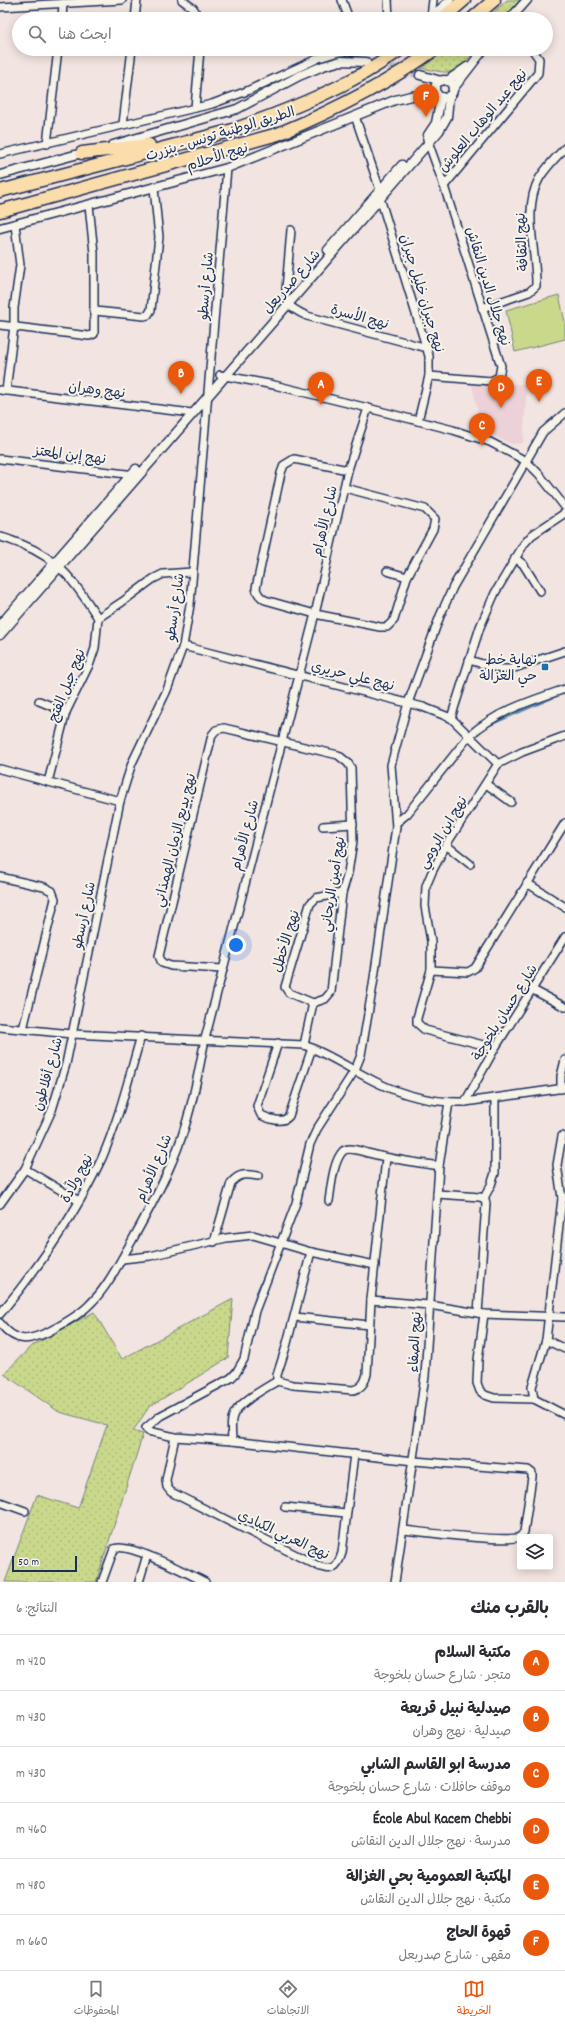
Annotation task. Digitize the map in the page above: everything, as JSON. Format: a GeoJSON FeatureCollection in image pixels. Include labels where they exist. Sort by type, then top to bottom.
{"type":"FeatureCollection","features":[{"type":"Feature","properties":{"kind":"highway"},"geometry":{"type":"LineString","coordinates":[[443,12],[464,0]]}},
{"type":"Feature","properties":{"kind":"highway"},"geometry":{"type":"LineString","coordinates":[[480,12],[494,0]]}},
{"type":"Feature","properties":{"kind":"highway","name":"الطريق الوطنية تونس - بنزرت"},"geometry":{"type":"LineString","coordinates":[[0,191],[233,130],[316,98],[392,56]]}},
{"type":"Feature","properties":{"kind":"highway","name":"الطريق الوطنية تونس - بنزرت"},"geometry":{"type":"LineString","coordinates":[[0,211],[278,134],[319,117],[357,97],[391,78],[424,56]]}},
{"type":"Feature","properties":{"kind":"highway"},"geometry":{"type":"LineString","coordinates":[[82,153],[142,146],[269,117]]}},
{"type":"Feature","properties":{"kind":"street"},"geometry":{"type":"LineString","coordinates":[[0,7],[122,0]]}},
{"type":"Feature","properties":{"kind":"street"},"geometry":{"type":"LineString","coordinates":[[136,12],[137,0]]}},
{"type":"Feature","properties":{"kind":"street"},"geometry":{"type":"LineString","coordinates":[[182,0],[193,8],[196,12]]}},
{"type":"Feature","properties":{"kind":"street"},"geometry":{"type":"LineString","coordinates":[[342,0],[346,12]]}},
{"type":"Feature","properties":{"kind":"street"},"geometry":{"type":"LineString","coordinates":[[388,0],[389,12]]}},
{"type":"Feature","properties":{"kind":"street"},"geometry":{"type":"LineString","coordinates":[[433,0],[433,12]]}},
{"type":"Feature","properties":{"kind":"street"},"geometry":{"type":"LineString","coordinates":[[439,12],[450,0]]}},
{"type":"Feature","properties":{"kind":"street"},"geometry":{"type":"LineString","coordinates":[[516,12],[527,0]]}},
{"type":"Feature","properties":{"kind":"street"},"geometry":{"type":"LineString","coordinates":[[63,12],[64,3]]}},
{"type":"Feature","properties":{"kind":"street"},"geometry":{"type":"LineString","coordinates":[[47,144],[57,56]]}},
{"type":"Feature","properties":{"kind":"street"},"geometry":{"type":"LineString","coordinates":[[123,124],[131,56]]}},
{"type":"Feature","properties":{"kind":"street"},"geometry":{"type":"LineString","coordinates":[[195,108],[199,56]]}},
{"type":"Feature","properties":{"kind":"street"},"geometry":{"type":"LineString","coordinates":[[0,154],[195,108],[247,91],[324,56]]}},
{"type":"Feature","properties":{"kind":"street"},"geometry":{"type":"LineString","coordinates":[[420,75],[444,81],[451,93],[478,56]]}},
{"type":"Feature","properties":{"kind":"street","name":"نهج عبد الوهاب العلوش"},"geometry":{"type":"LineString","coordinates":[[444,186],[538,73],[540,59],[538,56]]}},
{"type":"Feature","properties":{"kind":"street"},"geometry":{"type":"LineString","coordinates":[[0,175],[238,109],[299,76],[323,66],[341,61],[366,62]]}},
{"type":"Feature","properties":{"kind":"street"},"geometry":{"type":"LineString","coordinates":[[444,81],[471,64]]}},
{"type":"Feature","properties":{"kind":"street","name":"شارع صدربعل"},"geometry":{"type":"LineString","coordinates":[[427,140],[436,123],[439,96],[436,87],[444,81]]}},
{"type":"Feature","properties":{"kind":"street","name":"شارع صدربعل"},"geometry":{"type":"LineString","coordinates":[[209,391],[427,140],[439,131],[447,117],[451,93]]}},
{"type":"Feature","properties":{"kind":"street","name":"نهج الأحلام"},"geometry":{"type":"LineString","coordinates":[[0,228],[89,206],[227,168],[400,99],[439,96],[451,93]]}},
{"type":"Feature","properties":{"kind":"street","name":"نهج جبران خليل جبران"},"geometry":{"type":"LineString","coordinates":[[355,116],[429,356],[430,376],[418,421]]}},
{"type":"Feature","properties":{"kind":"street","name":"نهج جلال الدين النقاش"},"geometry":{"type":"LineString","coordinates":[[427,140],[444,186],[501,366],[498,377],[490,381],[430,376]]}},
{"type":"Feature","properties":{"kind":"street","name":"نهج الثقافة"},"geometry":{"type":"LineString","coordinates":[[482,308],[529,292],[536,286],[532,208],[535,190],[547,168],[565,148]]}},
{"type":"Feature","properties":{"kind":"street","name":"شارع أرسطو"},"geometry":{"type":"LineString","coordinates":[[72,1034],[120,801],[132,763],[167,690],[183,646],[190,605],[227,168]]}},
{"type":"Feature","properties":{"kind":"street"},"geometry":{"type":"LineString","coordinates":[[95,311],[144,316],[148,315],[151,310],[159,237],[154,188]]}},
{"type":"Feature","properties":{"kind":"street"},"geometry":{"type":"LineString","coordinates":[[0,325],[92,336],[94,334],[94,253],[89,206]]}},
{"type":"Feature","properties":{"kind":"street"},"geometry":{"type":"LineString","coordinates":[[3,391],[14,326],[14,308],[20,265],[15,225]]}},
{"type":"Feature","properties":{"kind":"street"},"geometry":{"type":"LineString","coordinates":[[287,303],[291,230]]}},
{"type":"Feature","properties":{"kind":"street","name":"نهج الأسرة"},"geometry":{"type":"LineString","coordinates":[[287,303],[298,312],[307,316],[427,348]]}},
{"type":"Feature","properties":{"kind":"street"},"geometry":{"type":"LineString","coordinates":[[223,375],[274,385],[368,408],[490,442],[526,462],[539,474],[565,507]]}},
{"type":"Feature","properties":{"kind":"street","name":"نهج وهران"},"geometry":{"type":"LineString","coordinates":[[3,391],[189,412]]}},
{"type":"Feature","properties":{"kind":"street"},"geometry":{"type":"LineString","coordinates":[[0,635],[58,564],[189,412],[209,391]]}},
{"type":"Feature","properties":{"kind":"street","name":"شارع الأهرام"},"geometry":{"type":"LineString","coordinates":[[1,1327],[15,1336],[28,1340],[54,1329],[89,1306],[97,1298],[122,1259],[150,1209],[173,1162],[194,1094],[205,1039],[315,614],[348,470],[368,408]]}},
{"type":"Feature","properties":{"kind":"street"},"geometry":{"type":"LineString","coordinates":[[522,1534],[524,1532],[532,1477],[530,1471],[414,1461],[232,1441],[175,1437],[148,1431],[146,1427],[160,1416],[231,1378],[236,1373],[244,1359],[255,1311],[296,1203],[305,1161],[316,1129],[355,1070],[366,1031],[397,822],[391,765],[408,703],[440,616],[453,588],[543,432],[565,412]]}},
{"type":"Feature","properties":{"kind":"street","name":"نهج إبن المعتز"},"geometry":{"type":"LineString","coordinates":[[0,459],[135,475]]}},
{"type":"Feature","properties":{"kind":"street"},"geometry":{"type":"LineString","coordinates":[[345,488],[425,509],[433,515],[435,519],[433,529],[407,578],[394,620],[387,627],[380,627],[315,614],[265,600],[260,597],[256,591],[284,465],[294,459],[348,470]]}},
{"type":"Feature","properties":{"kind":"street"},"geometry":{"type":"LineString","coordinates":[[451,718],[469,660],[495,593],[515,558],[532,535],[565,513]]}},
{"type":"Feature","properties":{"kind":"street"},"geometry":{"type":"LineString","coordinates":[[0,538],[27,547],[58,564],[80,590],[98,618],[153,579],[163,574],[192,572]]}},
{"type":"Feature","properties":{"kind":"street"},"geometry":{"type":"LineString","coordinates":[[515,558],[523,564],[540,591]]}},
{"type":"Feature","properties":{"kind":"street"},"geometry":{"type":"LineString","coordinates":[[0,625],[58,564]]}},
{"type":"Feature","properties":{"kind":"street"},"geometry":{"type":"LineString","coordinates":[[387,571],[407,578]]}},
{"type":"Feature","properties":{"kind":"street","name":"نهج جبل الفتح"},"geometry":{"type":"LineString","coordinates":[[48,782],[66,712],[90,663],[94,648],[98,618]]}},
{"type":"Feature","properties":{"kind":"street","name":"نهج علي حريري"},"geometry":{"type":"LineString","coordinates":[[183,646],[408,703],[451,718],[498,764]]}},
{"type":"Feature","properties":{"kind":"street"},"geometry":{"type":"LineString","coordinates":[[469,660],[486,666],[511,670],[565,651]]}},
{"type":"Feature","properties":{"kind":"street"},"geometry":{"type":"LineString","coordinates":[[397,822],[407,814],[469,736],[481,725],[500,713],[565,689]]}},
{"type":"Feature","properties":{"kind":"street"},"geometry":{"type":"LineString","coordinates":[[40,701],[66,712]]}},
{"type":"Feature","properties":{"kind":"street","name":"نهج بديع الزمان الهمذاني"},"geometry":{"type":"LineString","coordinates":[[223,969],[171,966],[162,962],[159,956],[212,735],[216,730],[224,728],[282,742]]}},
{"type":"Feature","properties":{"kind":"street"},"geometry":{"type":"LineString","coordinates":[[498,764],[522,752],[565,736]]}},
{"type":"Feature","properties":{"kind":"street","name":"نهج أمين الريحاني"},"geometry":{"type":"LineString","coordinates":[[282,742],[338,755],[348,763],[351,768],[353,841],[342,893],[331,992],[325,999],[313,1003]]}},
{"type":"Feature","properties":{"kind":"street","name":"نهج ابن الرومي"},"geometry":{"type":"LineString","coordinates":[[496,1048],[425,1030],[417,1023],[417,1018],[431,970],[431,941],[425,906],[426,886],[446,845],[498,764]]}},
{"type":"Feature","properties":{"kind":"street"},"geometry":{"type":"LineString","coordinates":[[0,769],[120,801]]}},
{"type":"Feature","properties":{"kind":"street"},"geometry":{"type":"LineString","coordinates":[[486,784],[511,802]]}},
{"type":"Feature","properties":{"kind":"street"},"geometry":{"type":"LineString","coordinates":[[431,970],[472,971],[565,823]]}},
{"type":"Feature","properties":{"kind":"street"},"geometry":{"type":"LineString","coordinates":[[323,826],[353,824]]}},
{"type":"Feature","properties":{"kind":"street"},"geometry":{"type":"LineString","coordinates":[[446,845],[470,864]]}},
{"type":"Feature","properties":{"kind":"street"},"geometry":{"type":"LineString","coordinates":[[0,878],[49,889],[54,894],[56,899],[23,1029]]}},
{"type":"Feature","properties":{"kind":"street"},"geometry":{"type":"LineString","coordinates":[[527,882],[565,907]]}},
{"type":"Feature","properties":{"kind":"street","name":"نهج الأخطل"},"geometry":{"type":"LineString","coordinates":[[313,1003],[289,993],[285,987],[310,904],[316,898],[342,893]]}},
{"type":"Feature","properties":{"kind":"street","name":"شارع حسان بلخوجة"},"geometry":{"type":"LineString","coordinates":[[465,1102],[496,1048],[565,937]]}},
{"type":"Feature","properties":{"kind":"street"},"geometry":{"type":"LineString","coordinates":[[533,990],[565,1007]]}},
{"type":"Feature","properties":{"kind":"street"},"geometry":{"type":"LineString","coordinates":[[304,1045],[313,1003]]}},
{"type":"Feature","properties":{"kind":"street"},"geometry":{"type":"LineString","coordinates":[[0,1028],[72,1034],[205,1039],[304,1045],[325,1053],[378,1083],[402,1093],[449,1102],[465,1102],[563,1089],[561,1076],[565,1060]]}},
{"type":"Feature","properties":{"kind":"street","name":"شارع أفلاطون"},"geometry":{"type":"LineString","coordinates":[[0,1204],[25,1169],[52,1110],[66,1064],[72,1034]]}},
{"type":"Feature","properties":{"kind":"street","name":"نهج ولاّدة"},"geometry":{"type":"LineString","coordinates":[[0,1314],[21,1289],[57,1238],[79,1201],[102,1157],[122,1103],[141,1036]]}},
{"type":"Feature","properties":{"kind":"street"},"geometry":{"type":"LineString","coordinates":[[278,1043],[257,1106],[261,1114],[280,1121],[289,1116],[312,1048]]}},
{"type":"Feature","properties":{"kind":"street"},"geometry":{"type":"LineString","coordinates":[[495,1098],[495,1173],[491,1186],[484,1198],[486,1204],[477,1383],[480,1391],[485,1395],[494,1398],[534,1399],[565,1415]]}},
{"type":"Feature","properties":{"kind":"street","name":"نهج الصفاء"},"geometry":{"type":"LineString","coordinates":[[395,1582],[414,1461],[425,1376],[439,1166],[449,1102]]}},
{"type":"Feature","properties":{"kind":"street"},"geometry":{"type":"LineString","coordinates":[[534,1399],[532,1387],[546,1340],[563,1198],[556,1165],[562,1136]]}},
{"type":"Feature","properties":{"kind":"street"},"geometry":{"type":"LineString","coordinates":[[329,1201],[334,1171],[342,1152],[350,1149],[386,1158],[439,1166]]}},
{"type":"Feature","properties":{"kind":"street"},"geometry":{"type":"LineString","coordinates":[[232,1441],[232,1418],[234,1412],[277,1381],[300,1386],[358,1389],[364,1384],[367,1374],[371,1300],[386,1158]]}},
{"type":"Feature","properties":{"kind":"street"},"geometry":{"type":"LineString","coordinates":[[25,1169],[79,1201]]}},
{"type":"Feature","properties":{"kind":"street"},"geometry":{"type":"LineString","coordinates":[[214,1242],[231,1182],[237,1176],[245,1174],[258,1176]]}},
{"type":"Feature","properties":{"kind":"street"},"geometry":{"type":"LineString","coordinates":[[437,1194],[484,1198]]}},
{"type":"Feature","properties":{"kind":"street"},"geometry":{"type":"LineString","coordinates":[[122,1259],[150,1256],[240,1235],[253,1235],[311,1252],[375,1266]]}},
{"type":"Feature","properties":{"kind":"street"},"geometry":{"type":"LineString","coordinates":[[277,1381],[277,1375],[311,1252]]}},
{"type":"Feature","properties":{"kind":"street"},"geometry":{"type":"LineString","coordinates":[[371,1300],[429,1305],[481,1314],[565,1317]]}},
{"type":"Feature","properties":{"kind":"street"},"geometry":{"type":"LineString","coordinates":[[294,1317],[369,1325]]}},
{"type":"Feature","properties":{"kind":"street"},"geometry":{"type":"LineString","coordinates":[[546,1340],[565,1349]]}},
{"type":"Feature","properties":{"kind":"street","name":"نهج العربي الكبادي"},"geometry":{"type":"LineString","coordinates":[[175,1437],[166,1480],[167,1487],[171,1492],[316,1565],[329,1570],[334,1568],[340,1562],[342,1553],[354,1454]]}},
{"type":"Feature","properties":{"kind":"street"},"geometry":{"type":"LineString","coordinates":[[0,1503],[25,1511]]}},
{"type":"Feature","properties":{"kind":"street"},"geometry":{"type":"LineString","coordinates":[[285,1507],[346,1513]]}},
{"type":"Feature","properties":{"kind":"street"},"geometry":{"type":"LineString","coordinates":[[403,1530],[496,1538],[517,1538]]}},
{"type":"Feature","properties":{"kind":"street"},"geometry":{"type":"LineString","coordinates":[[102,1582],[111,1554],[117,1547],[147,1555],[204,1582]]}},
{"type":"Feature","properties":{"kind":"street"},"geometry":{"type":"LineString","coordinates":[[139,1582],[147,1555]]}},
{"type":"Feature","properties":{"kind":"shaded area"},"geometry":{"type":"Polygon","coordinates":[[[527,384],[523,443],[512,444],[482,431],[472,385],[527,384]]]}},
{"type":"Feature","properties":{"kind":"green space"},"geometry":{"type":"Polygon","coordinates":[[[507,0],[520,0],[509,12],[494,12],[507,0]]]}},
{"type":"Feature","properties":{"kind":"green space"},"geometry":{"type":"Polygon","coordinates":[[[438,56],[470,56],[458,69],[453,71],[441,72],[421,68],[438,56]]]}},
{"type":"Feature","properties":{"kind":"green space"},"geometry":{"type":"Polygon","coordinates":[[[559,295],[565,322],[565,339],[515,352],[506,310],[559,295]]]}},
{"type":"Feature","properties":{"kind":"green space"},"geometry":{"type":"Polygon","coordinates":[[[233,1299],[228,1358],[149,1407],[133,1431],[143,1434],[96,1582],[5,1582],[37,1495],[78,1508],[107,1425],[59,1412],[4,1374],[30,1347],[94,1312],[122,1359],[233,1299]]]}},
{"type":"Feature","properties":{"kind":"waterway"},"geometry":{"type":"LineString","coordinates":[[510,496],[532,457]]}},
{"type":"Feature","properties":{"kind":"waterway"},"geometry":{"type":"LineString","coordinates":[[487,726],[563,693]]}},
{"type":"Feature","properties":{"kind":"waterway"},"geometry":{"type":"LineString","coordinates":[[408,714],[415,694]]}},
{"type":"Feature","properties":{"kind":"waterway"},"geometry":{"type":"LineString","coordinates":[[398,829],[406,819]]}},
{"type":"Feature","properties":{"kind":"waterway"},"geometry":{"type":"LineString","coordinates":[[254,1306],[256,1295],[269,1266]]}},
{"type":"Feature","properties":{"kind":"waterway"},"geometry":{"type":"LineString","coordinates":[[227,1377],[238,1364]]}},
{"type":"Feature","properties":{"kind":"tunnel"},"geometry":{"type":"LineString","coordinates":[[377,64],[420,75]]}},
{"type":"Feature","properties":{"kind":"place","name":"قهوة الحاج"},"geometry":{"type":"Point","coordinates":[426,117]}},
{"type":"Feature","properties":{"kind":"place","name":"صيدلية نبيل قريعة"},"geometry":{"type":"Point","coordinates":[181,394]}},
{"type":"Feature","properties":{"kind":"place","name":"المكتبة العمومية بحي الغزالة"},"geometry":{"type":"Point","coordinates":[539,402]}},
{"type":"Feature","properties":{"kind":"place","name":"مكتبة السلام"},"geometry":{"type":"Point","coordinates":[321,405]}},
{"type":"Feature","properties":{"kind":"place","name":"École Abul Kacem Chebbi"},"geometry":{"type":"Point","coordinates":[501,408]}},
{"type":"Feature","properties":{"kind":"place","name":"مدرسة ابو القاسم الشابي"},"geometry":{"type":"Point","coordinates":[482,446]}},
{"type":"Feature","properties":{"kind":"place","name":"نهاية خط حي الغزالة"},"geometry":{"type":"Point","coordinates":[545,667]}}]}
